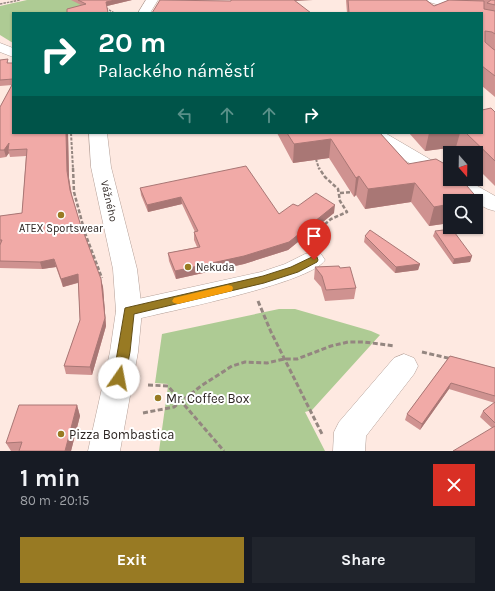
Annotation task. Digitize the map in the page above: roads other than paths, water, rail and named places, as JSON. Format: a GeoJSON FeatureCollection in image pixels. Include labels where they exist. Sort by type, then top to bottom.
{"type":"FeatureCollection","features":[{"type":"Feature","properties":{"kind":"street"},"geometry":{"type":"LineString","coordinates":[[145,12],[152,0]]}},
{"type":"Feature","properties":{"kind":"street"},"geometry":{"type":"LineString","coordinates":[[428,2],[440,12]]}},
{"type":"Feature","properties":{"kind":"street"},"geometry":{"type":"LineString","coordinates":[[428,2],[476,12]]}},
{"type":"Feature","properties":{"kind":"street"},"geometry":{"type":"LineString","coordinates":[[483,14],[495,17]]}},
{"type":"Feature","properties":{"kind":"street"},"geometry":{"type":"LineString","coordinates":[[0,47],[12,53]]}},
{"type":"Feature","properties":{"kind":"street","name":"Vážného"},"geometry":{"type":"LineString","coordinates":[[98,134],[115,276],[129,311],[124,352],[104,451]]}},
{"type":"Feature","properties":{"kind":"street"},"geometry":{"type":"LineString","coordinates":[[374,134],[443,175]]}},
{"type":"Feature","properties":{"kind":"street"},"geometry":{"type":"LineString","coordinates":[[462,186],[495,205]]}},
{"type":"Feature","properties":{"kind":"street"},"geometry":{"type":"LineString","coordinates":[[129,311],[264,280],[294,270],[305,254]]}},
{"type":"Feature","properties":{"kind":"street"},"geometry":{"type":"LineString","coordinates":[[338,447],[407,354]]}},
{"type":"Feature","properties":{"kind":"place","name":"ATEX Sportswear"},"geometry":{"type":"Point","coordinates":[61,215]}},
{"type":"Feature","properties":{"kind":"place","name":"Nekuda"},"geometry":{"type":"Point","coordinates":[188,267]}},
{"type":"Feature","properties":{"kind":"place","name":"Mr. Coffee Box"},"geometry":{"type":"Point","coordinates":[158,398]}},
{"type":"Feature","properties":{"kind":"place","name":"Pizza Bombastica"},"geometry":{"type":"Point","coordinates":[61,434]}}]}
